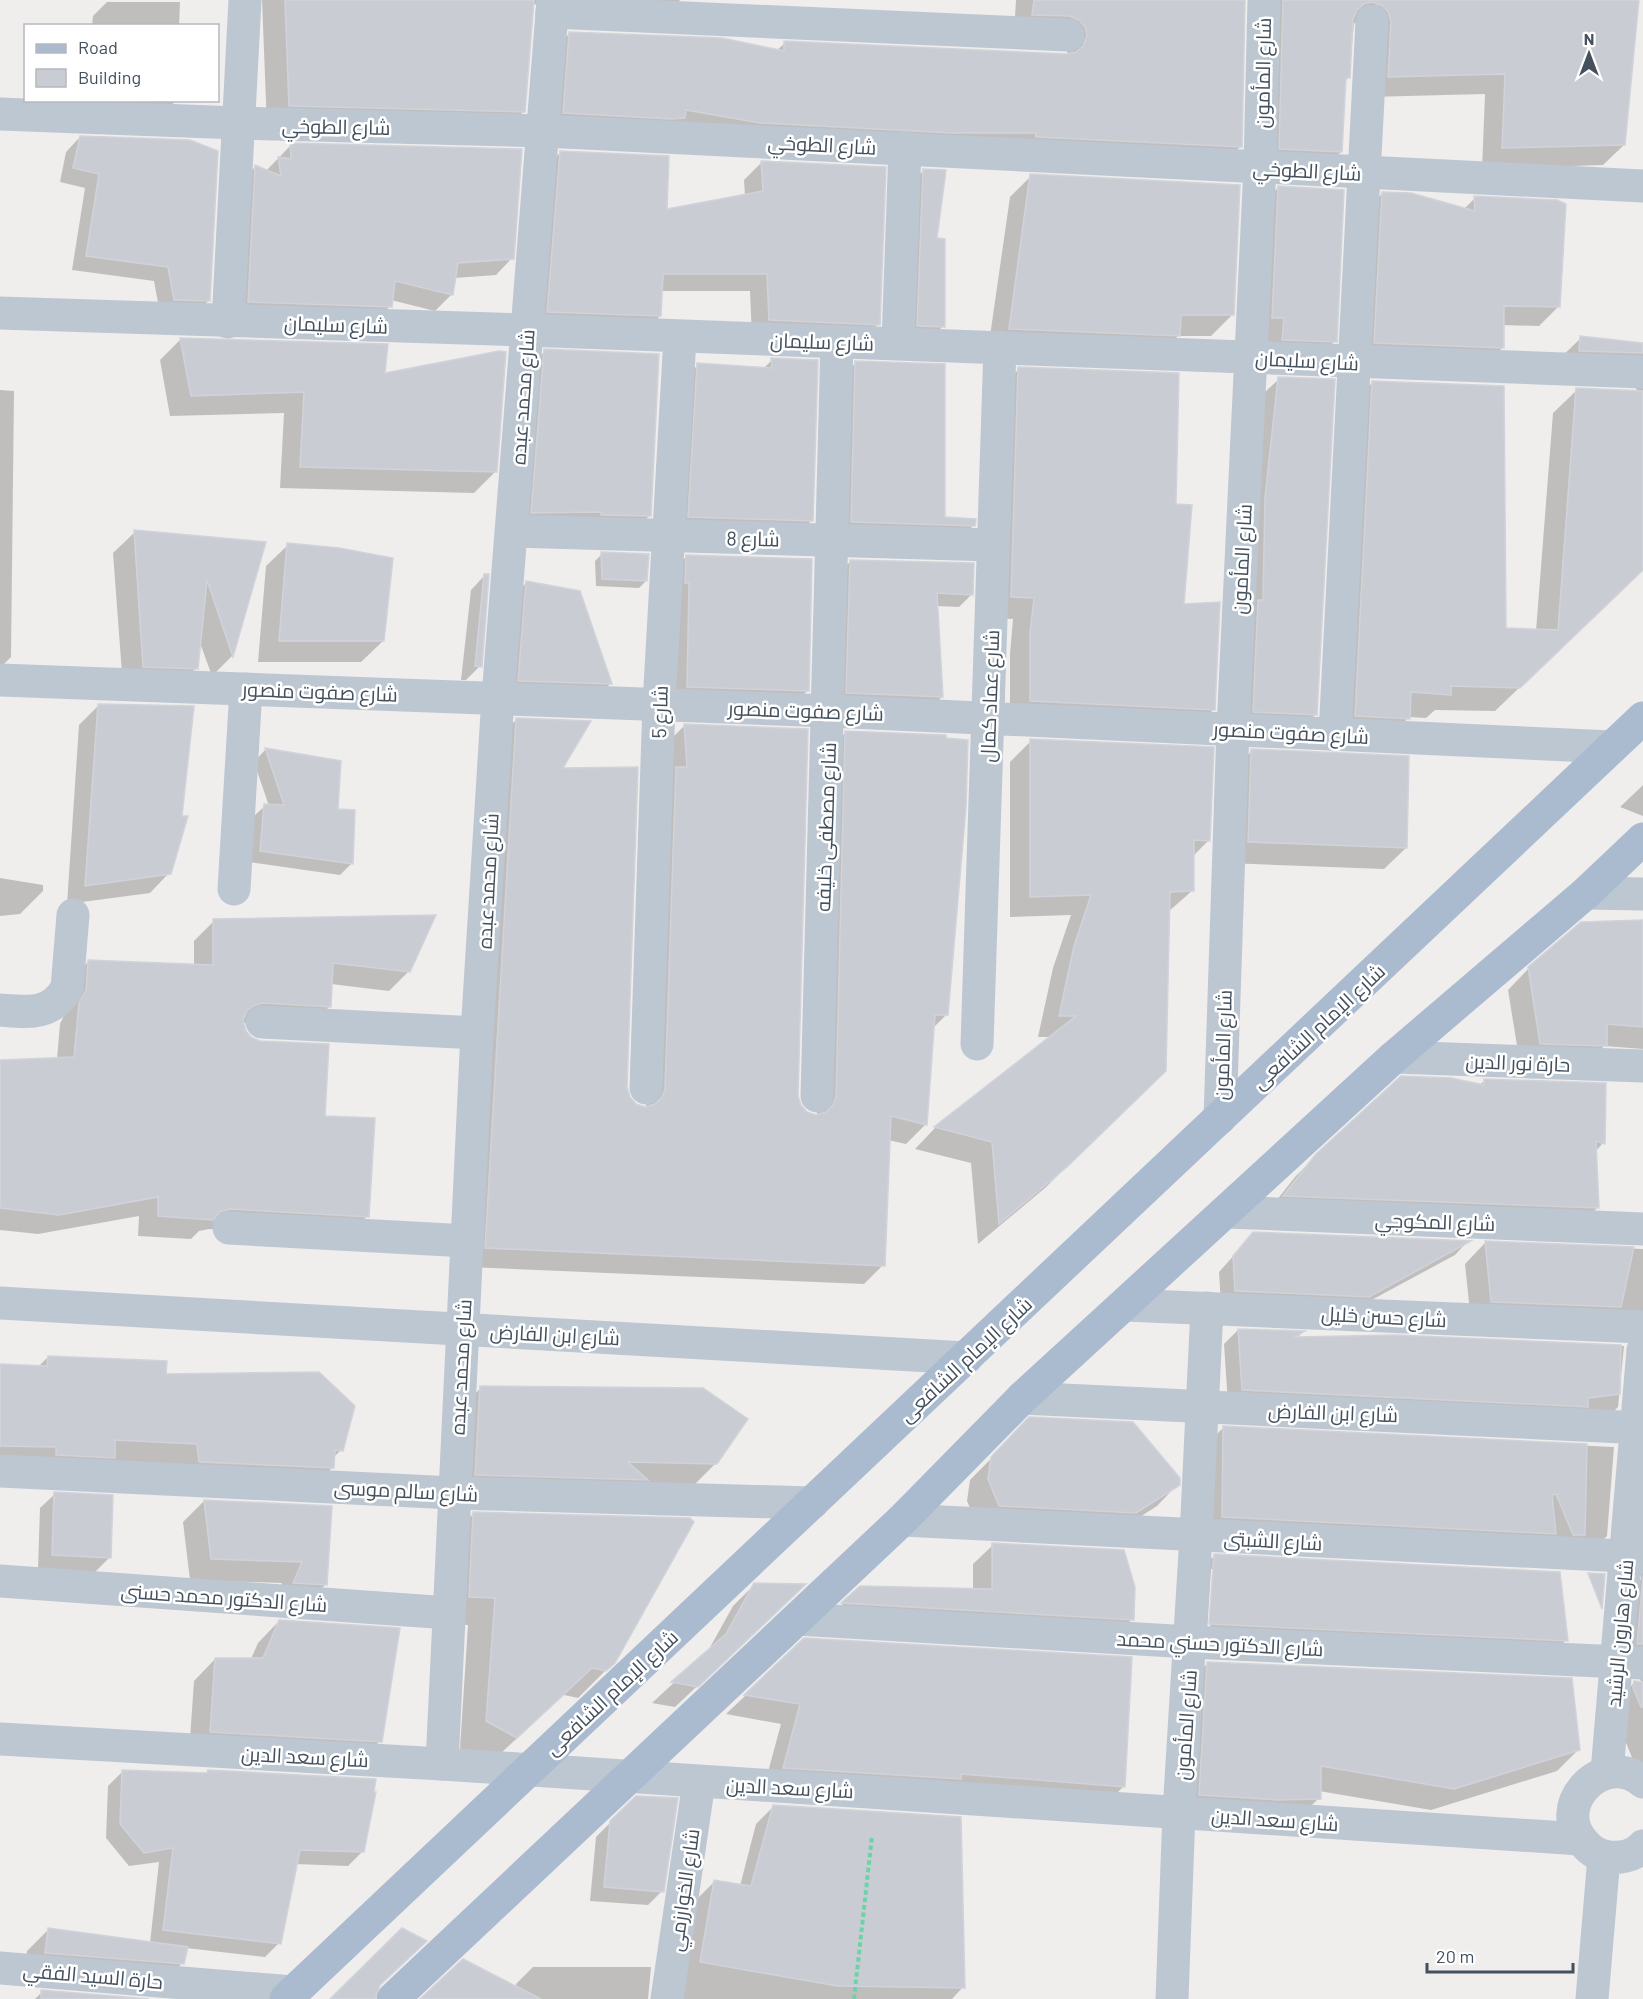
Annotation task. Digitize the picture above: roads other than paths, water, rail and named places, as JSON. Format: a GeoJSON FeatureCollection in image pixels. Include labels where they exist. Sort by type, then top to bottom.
{"type":"FeatureCollection","features":[{"type":"Feature","properties":{"kind":"main road","name":"شارع الإمام الشافعى"},"geometry":{"type":"LineString","coordinates":[[290,1996],[1643,718]]}},
{"type":"Feature","properties":{"kind":"main road"},"geometry":{"type":"LineString","coordinates":[[393,1999],[902,1520],[1022,1398],[1394,1057],[1586,893],[1643,839]]}},
{"type":"Feature","properties":{"kind":"street"},"geometry":{"type":"LineString","coordinates":[[228,322],[244,0]]}},
{"type":"Feature","properties":{"kind":"street","name":"شارع المأمون"},"geometry":{"type":"LineString","coordinates":[[1220,1118],[1233,728],[1260,167],[1264,0]]}},
{"type":"Feature","properties":{"kind":"street"},"geometry":{"type":"LineString","coordinates":[[552,6],[1068,35]]}},
{"type":"Feature","properties":{"kind":"street","name":"شارع محمد عبده"},"geometry":{"type":"LineString","coordinates":[[442,1764],[477,1033],[498,697],[552,6]]}},
{"type":"Feature","properties":{"kind":"street"},"geometry":{"type":"LineString","coordinates":[[1335,735],[1372,21]]}},
{"type":"Feature","properties":{"kind":"street","name":"شارع الطوخي"},"geometry":{"type":"LineString","coordinates":[[0,114],[543,131],[1643,186]]}},
{"type":"Feature","properties":{"kind":"street"},"geometry":{"type":"LineString","coordinates":[[898,343],[905,148]]}},
{"type":"Feature","properties":{"kind":"street","name":"شارع سليمان"},"geometry":{"type":"LineString","coordinates":[[0,313],[898,343],[1643,372]]}},
{"type":"Feature","properties":{"kind":"street","name":"شارع 5"},"geometry":{"type":"LineString","coordinates":[[646,1088],[659,704],[681,337]]}},
{"type":"Feature","properties":{"kind":"street","name":"شارع مصطفى خليفه"},"geometry":{"type":"LineString","coordinates":[[818,1096],[837,341]]}},
{"type":"Feature","properties":{"kind":"street","name":"شارع عماد كمال"},"geometry":{"type":"LineString","coordinates":[[977,1044],[1000,347]]}},
{"type":"Feature","properties":{"kind":"street","name":"شارع 8"},"geometry":{"type":"LineString","coordinates":[[512,531],[993,545]]}},
{"type":"Feature","properties":{"kind":"street","name":"شارع صفوت منصور"},"geometry":{"type":"LineString","coordinates":[[0,680],[498,697],[1233,728],[1335,735],[1612,747]]}},
{"type":"Feature","properties":{"kind":"street"},"geometry":{"type":"LineString","coordinates":[[234,889],[246,689]]}},
{"type":"Feature","properties":{"kind":"street"},"geometry":{"type":"LineString","coordinates":[[1586,893],[1643,894]]}},
{"type":"Feature","properties":{"kind":"street"},"geometry":{"type":"LineString","coordinates":[[0,1010],[42,1011],[61,999],[67,988],[74,915]]}},
{"type":"Feature","properties":{"kind":"street"},"geometry":{"type":"LineString","coordinates":[[262,1022],[477,1033]]}},
{"type":"Feature","properties":{"kind":"street","name":"حارة نور الدين"},"geometry":{"type":"LineString","coordinates":[[1394,1057],[1643,1066]]}},
{"type":"Feature","properties":{"kind":"street","name":"شارع المكوجي"},"geometry":{"type":"LineString","coordinates":[[1227,1212],[1643,1229]]}},
{"type":"Feature","properties":{"kind":"street"},"geometry":{"type":"LineString","coordinates":[[229,1228],[467,1240]]}},
{"type":"Feature","properties":{"kind":"street","name":"شارع ابن الفارض"},"geometry":{"type":"LineString","coordinates":[[0,1303],[966,1358]]}},
{"type":"Feature","properties":{"kind":"street","name":"شارع حسن خليل"},"geometry":{"type":"LineString","coordinates":[[1125,1305],[1643,1328]]}},
{"type":"Feature","properties":{"kind":"street","name":"شارع المأمون"},"geometry":{"type":"LineString","coordinates":[[1172,1999],[1179,1812],[1207,1308]]}},
{"type":"Feature","properties":{"kind":"street","name":"شارع هارون الرشيد"},"geometry":{"type":"LineString","coordinates":[[1607,1772],[1630,1662],[1643,1350]]}},
{"type":"Feature","properties":{"kind":"street","name":"شارع ابن الفارض"},"geometry":{"type":"LineString","coordinates":[[1022,1398],[1640,1428]]}},
{"type":"Feature","properties":{"kind":"street","name":"شارع سالم موسى"},"geometry":{"type":"LineString","coordinates":[[0,1471],[454,1493],[812,1503]]}},
{"type":"Feature","properties":{"kind":"street","name":"شارع الشبتى"},"geometry":{"type":"LineString","coordinates":[[902,1520],[1634,1557]]}},
{"type":"Feature","properties":{"kind":"street","name":"شارع الدكتور محمد حسنى"},"geometry":{"type":"LineString","coordinates":[[0,1581],[449,1613]]}},
{"type":"Feature","properties":{"kind":"street","name":"شارع الدكتور حسني محمد"},"geometry":{"type":"LineString","coordinates":[[797,1619],[1190,1642],[1630,1662]]}},
{"type":"Feature","properties":{"kind":"street","name":"شارع سعد الدين"},"geometry":{"type":"LineString","coordinates":[[0,1739],[442,1764],[1179,1812],[1592,1848],[1621,1857],[1636,1853],[1643,1845]]}},
{"type":"Feature","properties":{"kind":"street"},"geometry":{"type":"LineString","coordinates":[[1592,1999],[1592,1848],[1573,1824],[1573,1806],[1580,1791],[1591,1779],[1607,1772],[1625,1773],[1643,1782]]}},
{"type":"Feature","properties":{"kind":"street","name":"شارع الخوارزمي"},"geometry":{"type":"LineString","coordinates":[[675,1999],[699,1782]]}},
{"type":"Feature","properties":{"kind":"street","name":"حارة السيد الفقي"},"geometry":{"type":"LineString","coordinates":[[0,1968],[290,1996]]}}]}
